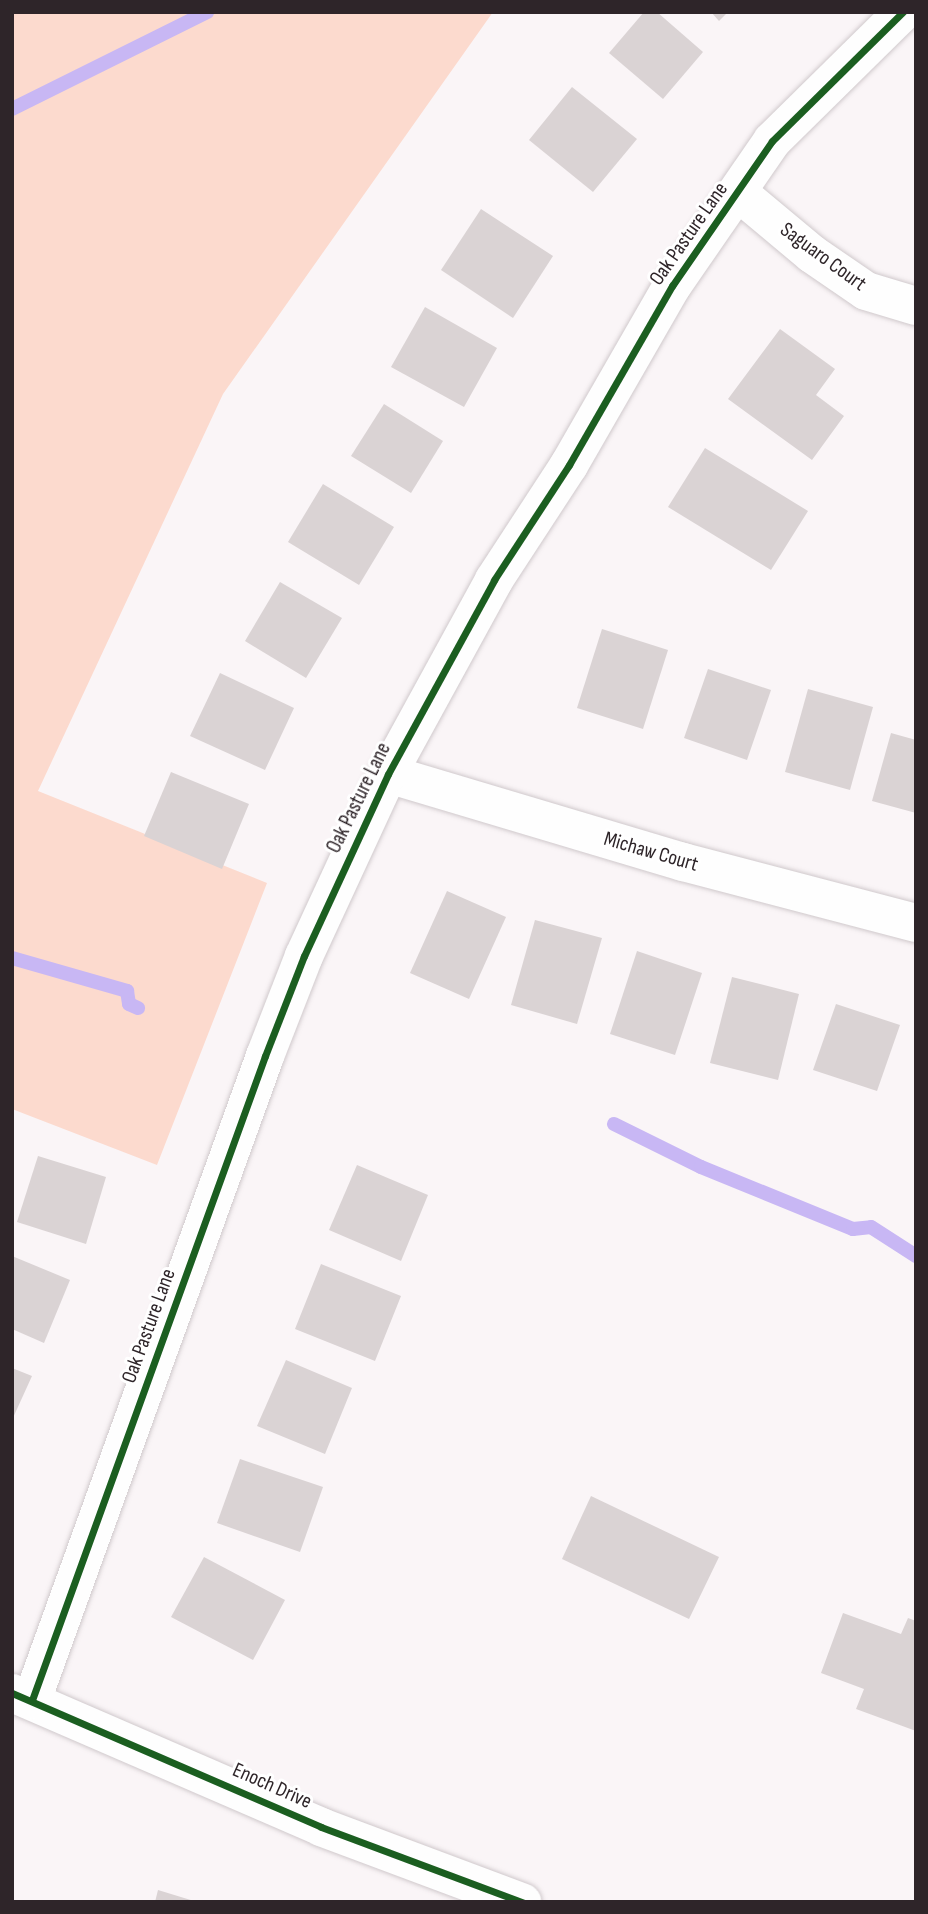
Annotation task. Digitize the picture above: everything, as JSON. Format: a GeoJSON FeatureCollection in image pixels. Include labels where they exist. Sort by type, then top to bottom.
{"type":"FeatureCollection","features":[{"type":"Feature","properties":{"kind":"street","name":"Oak Pasture Lane"},"geometry":{"type":"LineString","coordinates":[[22,1697],[303,956],[387,774],[494,580],[569,465],[672,286],[739,193],[772,141],[903,12]]}},
{"type":"Feature","properties":{"kind":"street","name":"Saguaro Court"},"geometry":{"type":"LineString","coordinates":[[739,193],[813,254],[866,291],[916,306]]}},
{"type":"Feature","properties":{"kind":"street","name":"Michaw Court"},"geometry":{"type":"LineString","coordinates":[[387,774],[683,862],[916,923]]}},
{"type":"Feature","properties":{"kind":"street","name":"Enoch Drive"},"geometry":{"type":"LineString","coordinates":[[22,1697],[321,1827],[522,1902]]}},
{"type":"Feature","properties":{"kind":"shaded area"},"geometry":{"type":"Polygon","coordinates":[[[12,12],[493,12],[223,394],[38,791],[267,883],[157,1165],[12,1109],[12,12]]]}},
{"type":"Feature","properties":{"kind":"building"},"geometry":{"type":"Polygon","coordinates":[[[644,12],[657,12],[703,52],[663,99],[609,53],[644,12]]]}},
{"type":"Feature","properties":{"kind":"building"},"geometry":{"type":"Polygon","coordinates":[[[711,12],[728,12],[719,21],[711,12]]]}},
{"type":"Feature","properties":{"kind":"building"},"geometry":{"type":"Polygon","coordinates":[[[572,87],[637,139],[593,192],[529,140],[572,87]]]}},
{"type":"Feature","properties":{"kind":"building"},"geometry":{"type":"Polygon","coordinates":[[[481,209],[553,256],[513,318],[441,270],[481,209]]]}},
{"type":"Feature","properties":{"kind":"building"},"geometry":{"type":"Polygon","coordinates":[[[425,307],[497,348],[464,407],[391,367],[425,307]]]}},
{"type":"Feature","properties":{"kind":"building"},"geometry":{"type":"Polygon","coordinates":[[[780,329],[835,369],[816,395],[844,416],[812,460],[728,399],[780,329]]]}},
{"type":"Feature","properties":{"kind":"building"},"geometry":{"type":"Polygon","coordinates":[[[384,404],[443,441],[411,493],[351,456],[384,404]]]}},
{"type":"Feature","properties":{"kind":"building"},"geometry":{"type":"Polygon","coordinates":[[[705,448],[808,511],[771,570],[668,507],[705,448]]]}},
{"type":"Feature","properties":{"kind":"building"},"geometry":{"type":"Polygon","coordinates":[[[323,484],[394,527],[359,585],[288,542],[323,484]]]}},
{"type":"Feature","properties":{"kind":"building"},"geometry":{"type":"Polygon","coordinates":[[[280,582],[342,618],[306,678],[245,641],[280,582]]]}},
{"type":"Feature","properties":{"kind":"building"},"geometry":{"type":"Polygon","coordinates":[[[602,629],[668,650],[643,729],[577,708],[602,629]]]}},
{"type":"Feature","properties":{"kind":"building"},"geometry":{"type":"Polygon","coordinates":[[[708,669],[771,690],[747,760],[684,738],[708,669]]]}},
{"type":"Feature","properties":{"kind":"building"},"geometry":{"type":"Polygon","coordinates":[[[220,673],[294,708],[265,770],[190,736],[220,673]]]}},
{"type":"Feature","properties":{"kind":"building"},"geometry":{"type":"Polygon","coordinates":[[[808,689],[873,707],[850,790],[785,772],[808,689]]]}},
{"type":"Feature","properties":{"kind":"building"},"geometry":{"type":"Polygon","coordinates":[[[891,733],[916,740],[916,813],[872,801],[891,733]]]}},
{"type":"Feature","properties":{"kind":"building"},"geometry":{"type":"Polygon","coordinates":[[[171,772],[249,804],[222,869],[144,836],[171,772]]]}},
{"type":"Feature","properties":{"kind":"building"},"geometry":{"type":"Polygon","coordinates":[[[447,891],[506,917],[469,999],[410,973],[447,891]]]}},
{"type":"Feature","properties":{"kind":"building"},"geometry":{"type":"Polygon","coordinates":[[[535,920],[602,938],[577,1024],[511,1005],[535,920]]]}},
{"type":"Feature","properties":{"kind":"building"},"geometry":{"type":"Polygon","coordinates":[[[637,951],[702,973],[675,1055],[610,1034],[637,951]]]}},
{"type":"Feature","properties":{"kind":"building"},"geometry":{"type":"Polygon","coordinates":[[[732,977],[799,994],[778,1080],[710,1063],[732,977]]]}},
{"type":"Feature","properties":{"kind":"building"},"geometry":{"type":"Polygon","coordinates":[[[836,1004],[900,1025],[877,1091],[813,1070],[836,1004]]]}},
{"type":"Feature","properties":{"kind":"building"},"geometry":{"type":"Polygon","coordinates":[[[38,1156],[106,1177],[86,1244],[17,1222],[38,1156]]]}},
{"type":"Feature","properties":{"kind":"building"},"geometry":{"type":"Polygon","coordinates":[[[357,1165],[428,1195],[401,1261],[329,1230],[357,1165]]]}},
{"type":"Feature","properties":{"kind":"building"},"geometry":{"type":"Polygon","coordinates":[[[12,1256],[70,1280],[44,1343],[12,1329],[12,1256]]]}},
{"type":"Feature","properties":{"kind":"building"},"geometry":{"type":"Polygon","coordinates":[[[321,1264],[401,1296],[375,1361],[295,1329],[321,1264]]]}},
{"type":"Feature","properties":{"kind":"building"},"geometry":{"type":"Polygon","coordinates":[[[286,1360],[352,1388],[325,1454],[257,1426],[286,1360]]]}},
{"type":"Feature","properties":{"kind":"building"},"geometry":{"type":"Polygon","coordinates":[[[12,1368],[32,1376],[12,1420],[12,1368]]]}},
{"type":"Feature","properties":{"kind":"building"},"geometry":{"type":"Polygon","coordinates":[[[240,1459],[323,1487],[300,1552],[217,1523],[240,1459]]]}},
{"type":"Feature","properties":{"kind":"building"},"geometry":{"type":"Polygon","coordinates":[[[591,1496],[719,1557],[689,1619],[562,1559],[591,1496]]]}},
{"type":"Feature","properties":{"kind":"building"},"geometry":{"type":"Polygon","coordinates":[[[204,1557],[285,1600],[253,1660],[171,1617],[204,1557]]]}},
{"type":"Feature","properties":{"kind":"building"},"geometry":{"type":"Polygon","coordinates":[[[843,1613],[901,1634],[908,1618],[916,1621],[916,1731],[856,1709],[864,1689],[821,1673],[843,1613]]]}},
{"type":"Feature","properties":{"kind":"building"},"geometry":{"type":"Polygon","coordinates":[[[158,1890],[194,1901],[194,1902],[155,1902],[158,1890]]]}},
{"type":"Feature","properties":{"kind":"waterway"},"geometry":{"type":"LineString","coordinates":[[12,109],[207,12]]}},
{"type":"Feature","properties":{"kind":"waterway"},"geometry":{"type":"LineString","coordinates":[[12,958],[127,991],[129,1004],[138,1008]]}},
{"type":"Feature","properties":{"kind":"waterway"},"geometry":{"type":"LineString","coordinates":[[614,1124],[701,1167],[853,1229],[871,1227],[916,1256]]}},
{"type":"Feature","properties":{"kind":"cycle path"},"geometry":{"type":"LineString","coordinates":[[32,1700],[265,1056],[304,956],[388,774],[494,580],[569,465],[672,286],[772,141],[903,12]]}},
{"type":"Feature","properties":{"kind":"cycle path"},"geometry":{"type":"LineString","coordinates":[[12,1693],[321,1827],[522,1902]]}}]}
